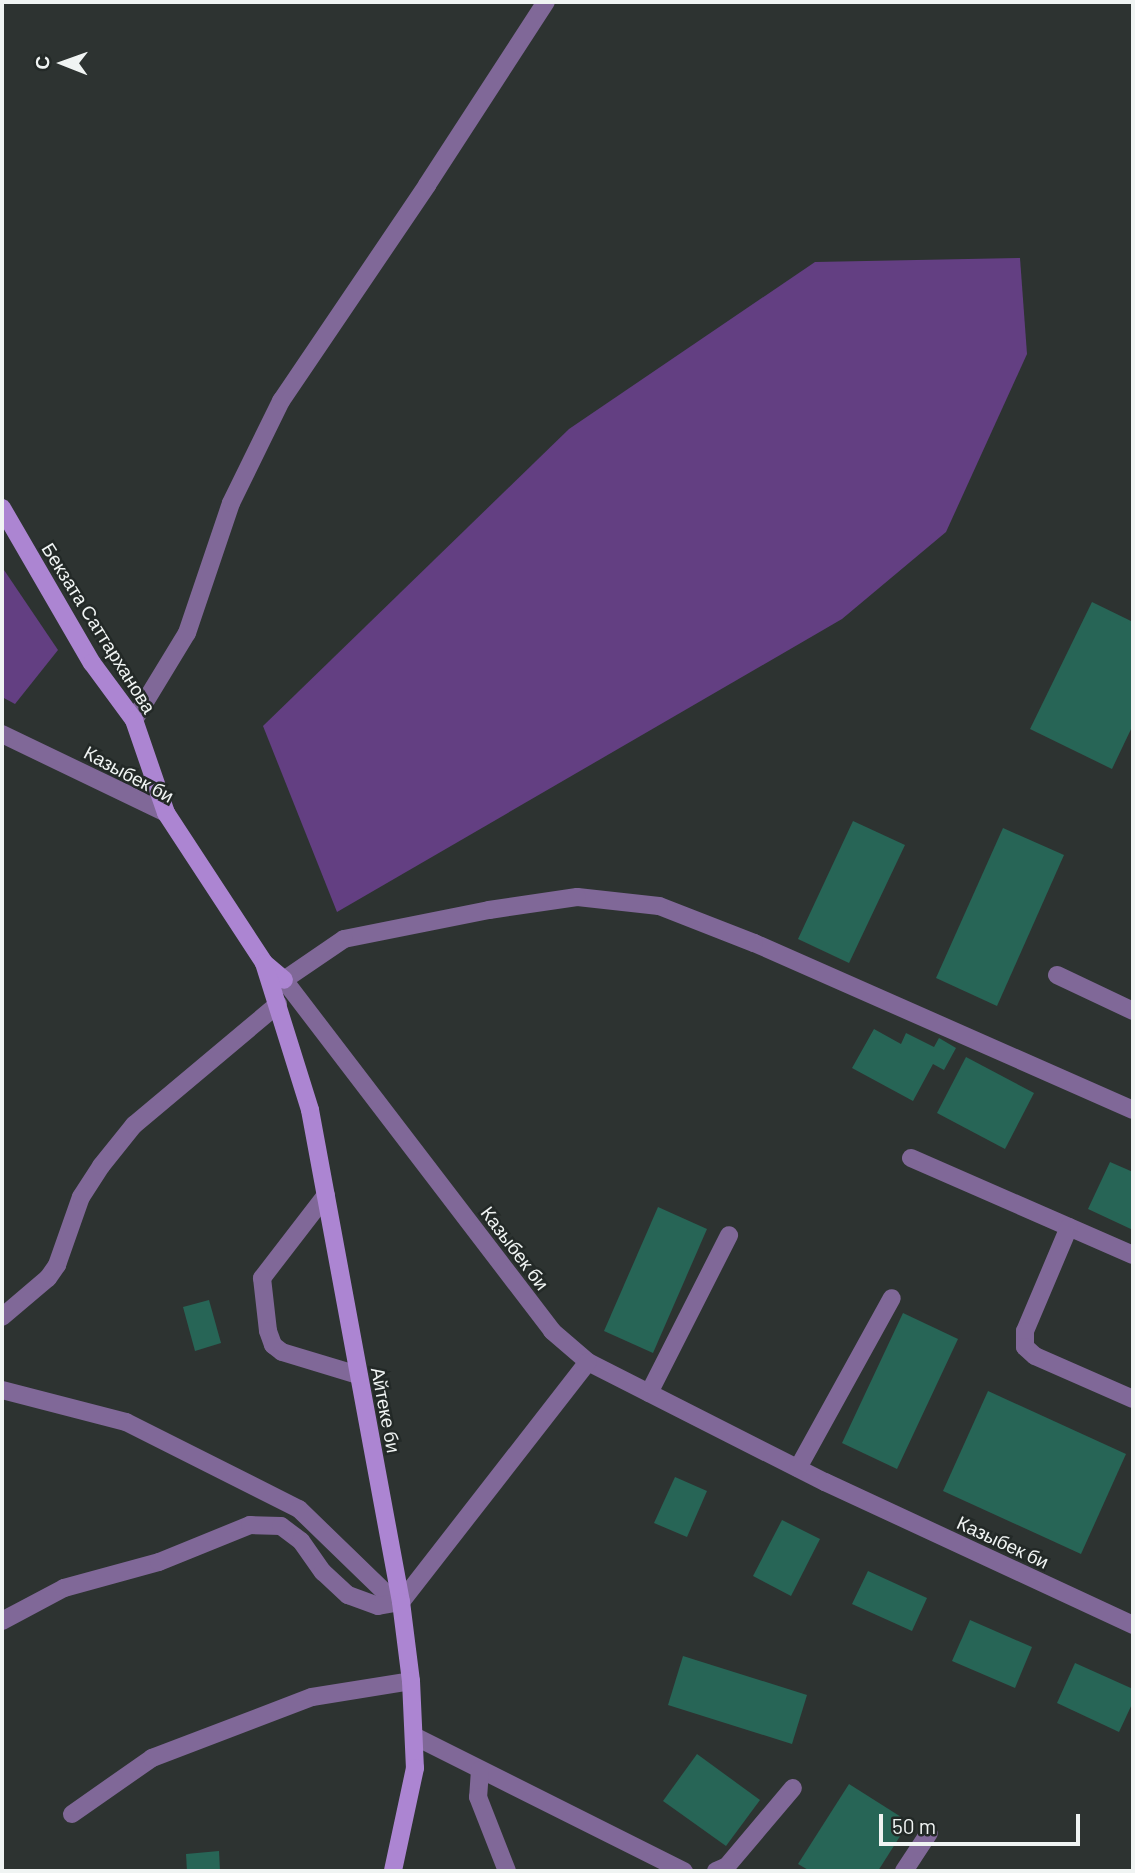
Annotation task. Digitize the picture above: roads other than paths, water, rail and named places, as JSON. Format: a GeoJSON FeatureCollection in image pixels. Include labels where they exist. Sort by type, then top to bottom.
{"type":"FeatureCollection","features":[{"type":"Feature","properties":{"kind":"street"},"geometry":{"type":"LineString","coordinates":[[134,720],[187,634],[231,503],[281,401],[427,185],[546,2]]}},
{"type":"Feature","properties":{"kind":"street","name":"Бекзата Саттарханова"},"geometry":{"type":"LineString","coordinates":[[2,508],[92,663],[134,720],[166,813]]}},
{"type":"Feature","properties":{"kind":"street","name":"Казыбек би"},"geometry":{"type":"LineString","coordinates":[[2,734],[166,813],[264,963],[284,980],[552,1331],[588,1362],[798,1468],[1133,1625]]}},
{"type":"Feature","properties":{"kind":"street"},"geometry":{"type":"LineString","coordinates":[[284,980],[344,939],[489,910],[578,897],[659,906],[754,943],[1133,1110]]}},
{"type":"Feature","properties":{"kind":"street","name":"Айтеке би"},"geometry":{"type":"LineString","coordinates":[[264,963],[310,1110],[411,1681],[415,1768],[393,1871]]}},
{"type":"Feature","properties":{"kind":"street"},"geometry":{"type":"LineString","coordinates":[[1057,975],[1133,1011]]}},
{"type":"Feature","properties":{"kind":"street"},"geometry":{"type":"LineString","coordinates":[[2,1317],[48,1278],[57,1265],[81,1197],[100,1166],[134,1125],[278,1004]]}},
{"type":"Feature","properties":{"kind":"street"},"geometry":{"type":"LineString","coordinates":[[911,1158],[1133,1255]]}},
{"type":"Feature","properties":{"kind":"street"},"geometry":{"type":"LineString","coordinates":[[326,1195],[262,1278],[268,1331],[273,1345],[282,1352],[358,1375]]}},
{"type":"Feature","properties":{"kind":"street"},"geometry":{"type":"LineString","coordinates":[[1069,1227],[1025,1331],[1025,1347],[1035,1356],[1133,1399]]}},
{"type":"Feature","properties":{"kind":"street"},"geometry":{"type":"LineString","coordinates":[[649,1393],[729,1235]]}},
{"type":"Feature","properties":{"kind":"street"},"geometry":{"type":"LineString","coordinates":[[798,1468],[892,1298]]}},
{"type":"Feature","properties":{"kind":"street"},"geometry":{"type":"LineString","coordinates":[[2,1621],[64,1588],[159,1562],[250,1525],[281,1526],[301,1541],[323,1572],[348,1595],[378,1606],[398,1602],[588,1362]]}},
{"type":"Feature","properties":{"kind":"street"},"geometry":{"type":"LineString","coordinates":[[2,1390],[126,1422],[299,1508],[398,1602]]}},
{"type":"Feature","properties":{"kind":"street"},"geometry":{"type":"LineString","coordinates":[[72,1814],[152,1758],[312,1697],[411,1681]]}},
{"type":"Feature","properties":{"kind":"street"},"geometry":{"type":"LineString","coordinates":[[414,1736],[684,1871]]}},
{"type":"Feature","properties":{"kind":"street"},"geometry":{"type":"LineString","coordinates":[[480,1770],[478,1797],[507,1871]]}},
{"type":"Feature","properties":{"kind":"street"},"geometry":{"type":"LineString","coordinates":[[716,1871],[727,1866],[793,1788]]}},
{"type":"Feature","properties":{"kind":"street"},"geometry":{"type":"LineString","coordinates":[[904,1871],[929,1833]]}}]}
